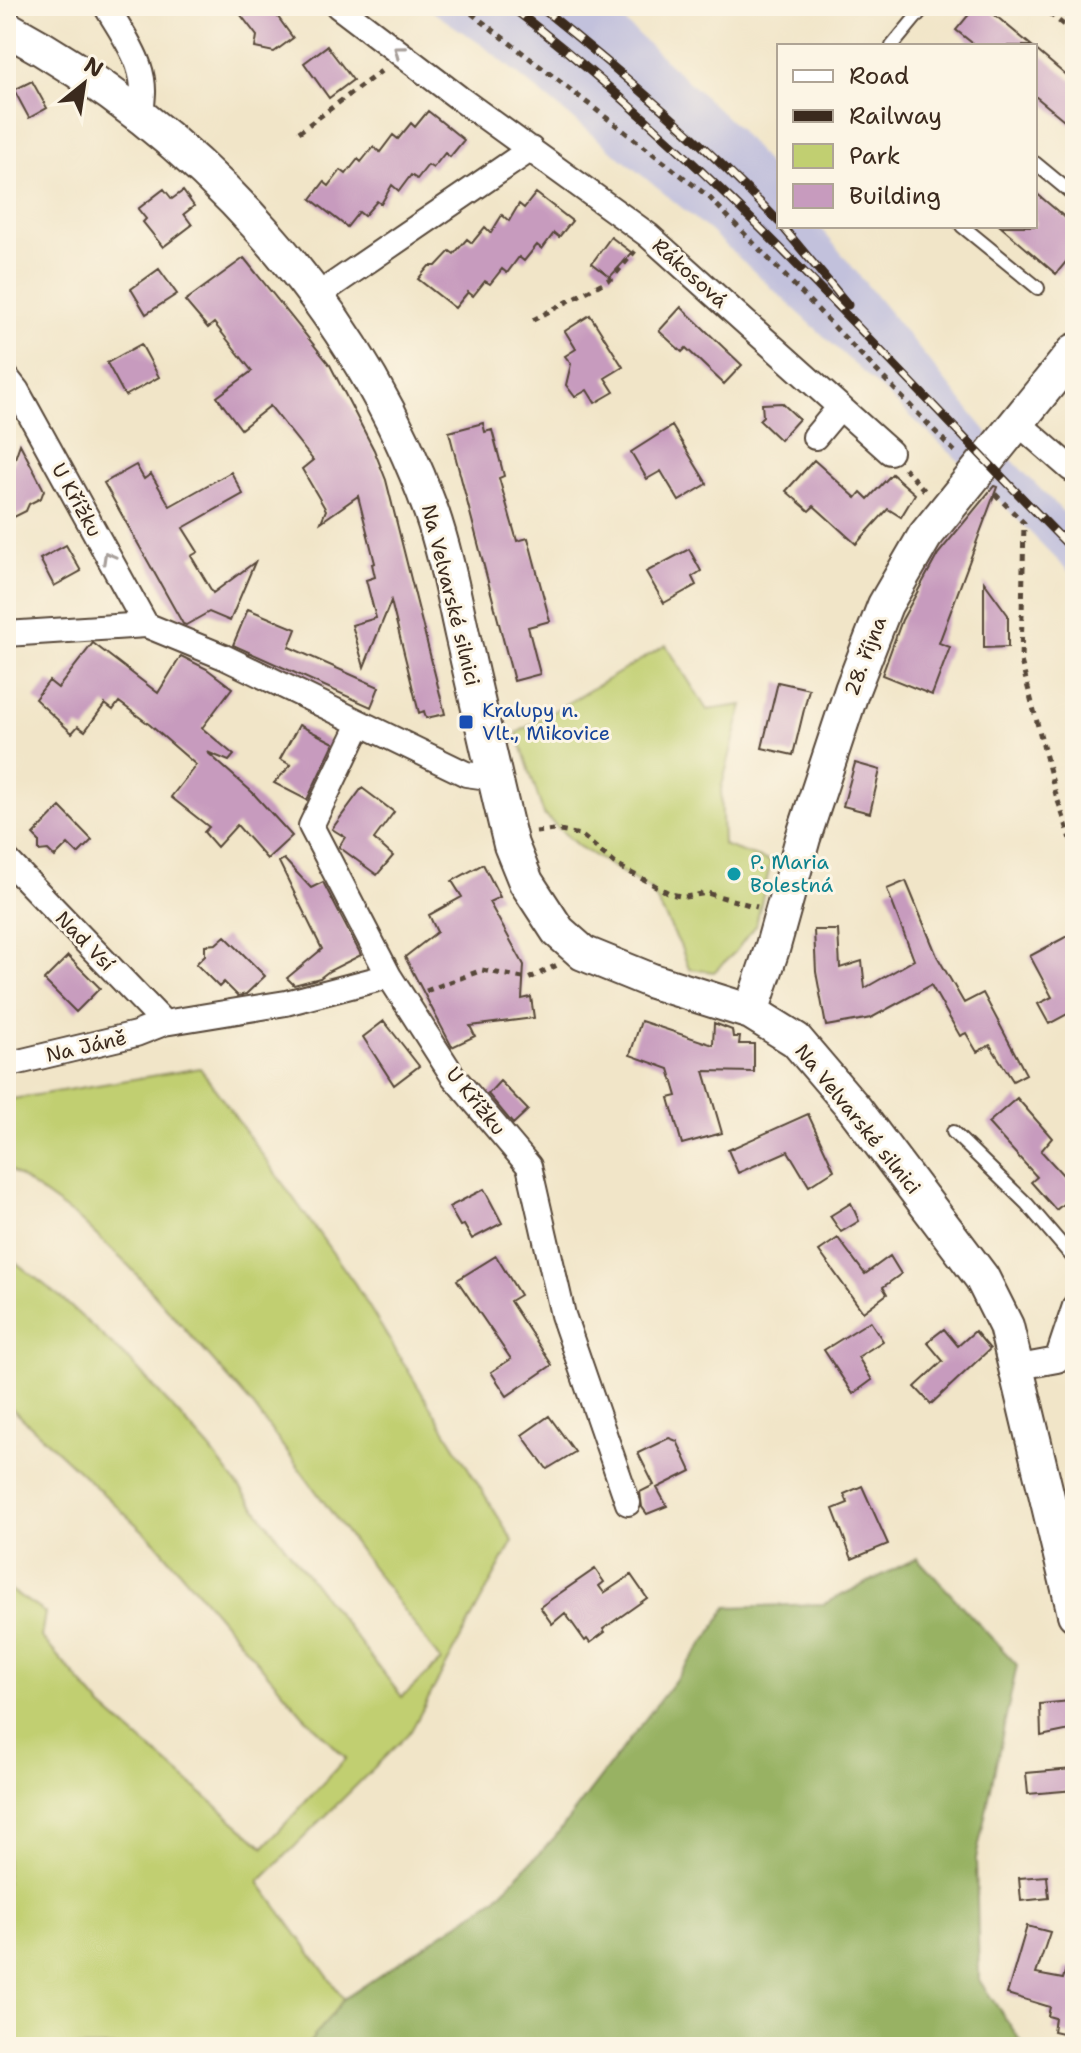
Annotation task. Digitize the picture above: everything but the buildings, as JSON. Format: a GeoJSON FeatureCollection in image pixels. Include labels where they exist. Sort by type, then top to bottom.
{"type":"FeatureCollection","features":[{"type":"Feature","properties":{"kind":"main road","name":"Na Velvarské silnici"},"geometry":{"type":"LineString","coordinates":[[6,28],[63,60],[140,114],[223,189],[253,220],[315,297],[365,368],[419,477],[441,540],[511,845],[526,882],[558,931],[583,953],[652,981],[751,1012],[783,1030],[854,1108],[982,1278],[1006,1326],[1075,1614]]}},
{"type":"Feature","properties":{"kind":"main road","name":"28. října"},"geometry":{"type":"LineString","coordinates":[[751,1012],[803,838],[865,651],[903,570],[968,465],[1016,421],[1075,351]]}},
{"type":"Feature","properties":{"kind":"street"},"geometry":{"type":"LineString","coordinates":[[106,6],[143,76],[145,94],[140,114]]}},
{"type":"Feature","properties":{"kind":"street","name":"Rákosová"},"geometry":{"type":"LineString","coordinates":[[338,6],[648,235],[890,452]]}},
{"type":"Feature","properties":{"kind":"street"},"geometry":{"type":"LineString","coordinates":[[315,297],[531,149]]}},
{"type":"Feature","properties":{"kind":"street","name":"U Křížku"},"geometry":{"type":"LineString","coordinates":[[6,377],[17,391],[146,625]]}},
{"type":"Feature","properties":{"kind":"street"},"geometry":{"type":"LineString","coordinates":[[815,437],[840,407]]}},
{"type":"Feature","properties":{"kind":"street"},"geometry":{"type":"LineString","coordinates":[[1016,421],[1071,469],[1075,468]]}},
{"type":"Feature","properties":{"kind":"street"},"geometry":{"type":"LineString","coordinates":[[6,634],[146,625],[224,657],[466,774],[495,778]]}},
{"type":"Feature","properties":{"kind":"street","name":"U Křížku"},"geometry":{"type":"LineString","coordinates":[[360,724],[311,826],[404,1000],[453,1076],[529,1166],[563,1315],[628,1503]]}},
{"type":"Feature","properties":{"kind":"street","name":"Nad Vsí"},"geometry":{"type":"LineString","coordinates":[[6,859],[164,1023]]}},
{"type":"Feature","properties":{"kind":"street","name":"Na Jáně"},"geometry":{"type":"LineString","coordinates":[[6,1065],[136,1034],[164,1023],[286,1003],[389,976]]}},
{"type":"Feature","properties":{"kind":"street"},"geometry":{"type":"LineString","coordinates":[[1014,1368],[1057,1360],[1075,1306]]}},
{"type":"Feature","properties":{"kind":"lane"},"geometry":{"type":"LineString","coordinates":[[894,44],[925,6]]}},
{"type":"Feature","properties":{"kind":"lane"},"geometry":{"type":"LineString","coordinates":[[1037,165],[1075,196]]}},
{"type":"Feature","properties":{"kind":"lane"},"geometry":{"type":"LineString","coordinates":[[964,228],[1038,288]]}},
{"type":"Feature","properties":{"kind":"lane"},"geometry":{"type":"LineString","coordinates":[[953,1132],[1027,1204],[1075,1260]]}},
{"type":"Feature","properties":{"kind":"path"},"geometry":{"type":"LineString","coordinates":[[462,6],[709,197],[1024,523],[1021,661],[1056,795],[1075,851]]}},
{"type":"Feature","properties":{"kind":"path"},"geometry":{"type":"LineString","coordinates":[[1040,6],[1075,34]]}},
{"type":"Feature","properties":{"kind":"path"},"geometry":{"type":"LineString","coordinates":[[299,132],[404,54]]}},
{"type":"Feature","properties":{"kind":"path"},"geometry":{"type":"LineString","coordinates":[[533,320],[612,278],[648,235]]}},
{"type":"Feature","properties":{"kind":"path"},"geometry":{"type":"LineString","coordinates":[[890,452],[930,497],[923,505]]}},
{"type":"Feature","properties":{"kind":"path"},"geometry":{"type":"LineString","coordinates":[[528,833],[554,830],[581,835],[618,866],[671,894],[685,897],[707,893],[763,909]]}},
{"type":"Feature","properties":{"kind":"path"},"geometry":{"type":"LineString","coordinates":[[404,1000],[482,970],[528,979],[583,953]]}},
{"type":"Feature","properties":{"kind":"shaded area"},"geometry":{"type":"Polygon","coordinates":[[[424,6],[607,6],[613,11],[738,128],[777,176],[777,228],[821,228],[1000,448],[1075,524],[1075,578],[973,474],[709,230],[482,45],[424,6]]]}},
{"type":"Feature","properties":{"kind":"green space"},"geometry":{"type":"Polygon","coordinates":[[[666,645],[707,710],[743,705],[721,789],[723,845],[771,862],[756,924],[735,952],[714,972],[689,969],[651,890],[578,846],[544,815],[517,733],[666,645]]]}},
{"type":"Feature","properties":{"kind":"green space"},"geometry":{"type":"Polygon","coordinates":[[[200,1068],[355,1284],[513,1541],[411,1731],[259,1882],[344,1999],[306,2047],[6,2047],[6,1587],[45,1613],[41,1637],[102,1707],[264,1847],[346,1758],[303,1715],[155,1542],[6,1403],[6,1255],[59,1296],[131,1362],[209,1448],[402,1697],[441,1661],[253,1406],[130,1267],[80,1220],[6,1167],[6,1100],[200,1068]]]}},
{"type":"Feature","properties":{"kind":"green space"},"geometry":{"type":"Polygon","coordinates":[[[917,1558],[1017,1665],[976,1859],[979,1980],[1025,2047],[306,2047],[344,1999],[496,1898],[554,1838],[709,1636],[727,1607],[824,1604],[917,1558]]]}},
{"type":"Feature","properties":{"kind":"railway"},"geometry":{"type":"LineString","coordinates":[[510,6],[586,68],[732,200],[1075,552]]}},
{"type":"Feature","properties":{"kind":"railway"},"geometry":{"type":"LineString","coordinates":[[539,6],[663,110],[777,220]]}},
{"type":"Feature","properties":{"kind":"railway"},"geometry":{"type":"LineString","coordinates":[[784,228],[848,305]]}},
{"type":"Feature","properties":{"kind":"place","name":"Kralupy n. Vlt., Mikovice"},"geometry":{"type":"Point","coordinates":[466,722]}},
{"type":"Feature","properties":{"kind":"place","name":"P. Maria Bolestná"},"geometry":{"type":"Point","coordinates":[734,874]}}]}
